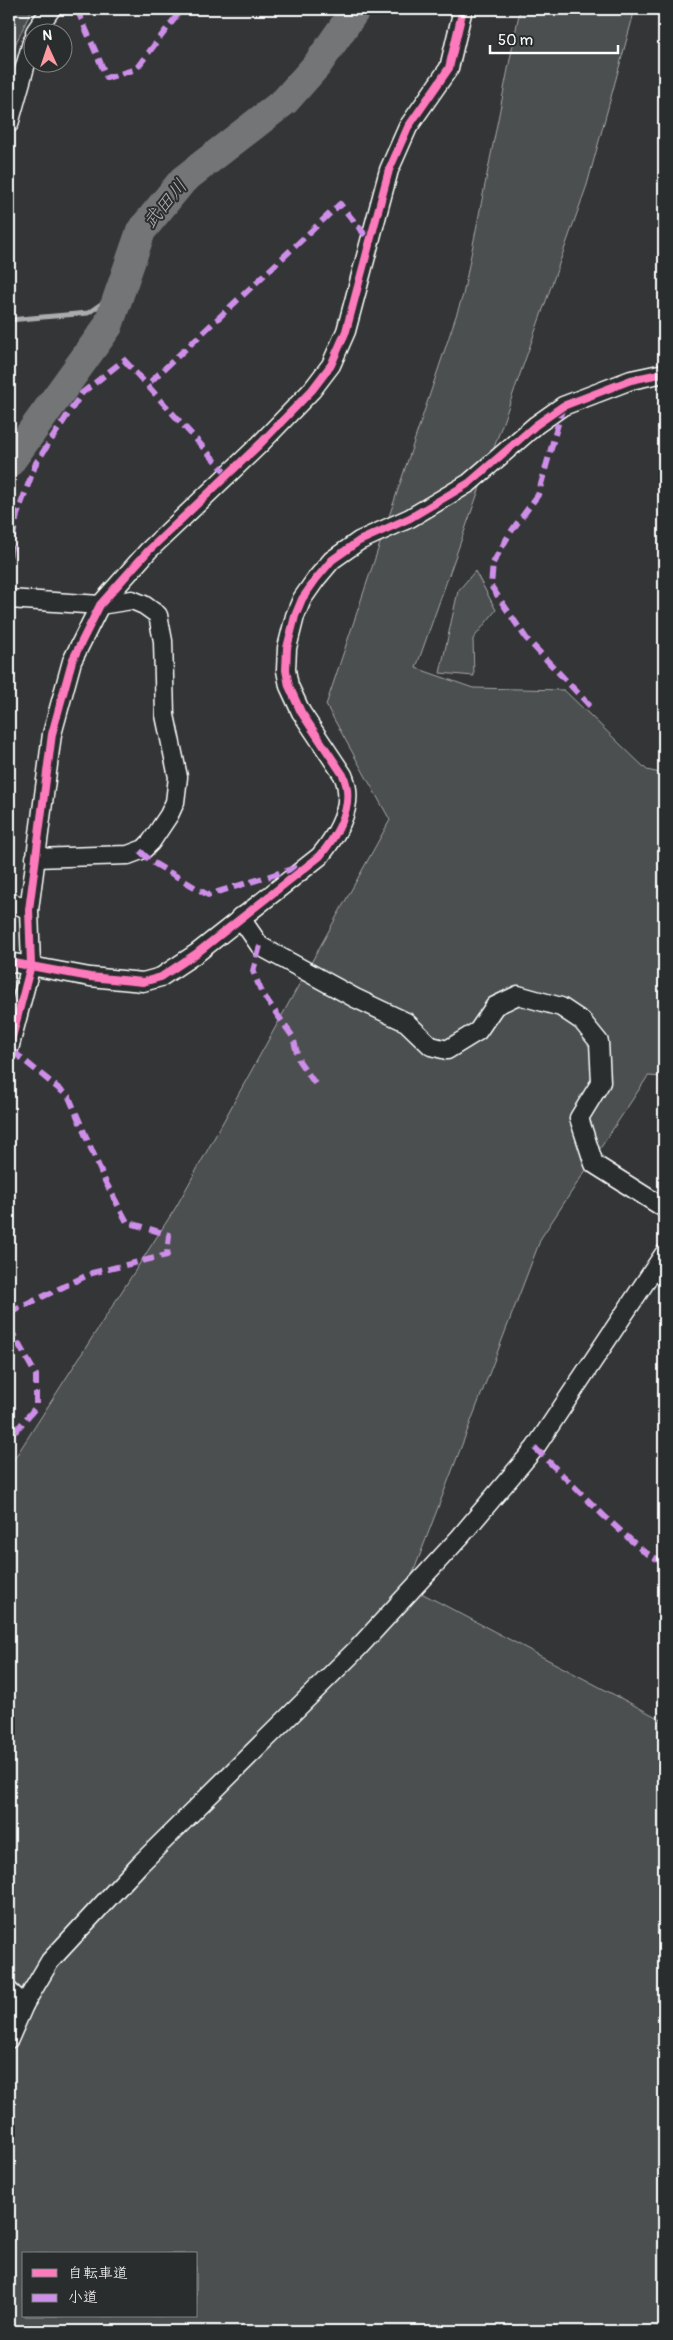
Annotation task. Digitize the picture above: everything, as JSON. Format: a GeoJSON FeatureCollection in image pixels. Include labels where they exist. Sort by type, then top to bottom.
{"type":"FeatureCollection","features":[{"type":"Feature","properties":{"kind":"street"},"geometry":{"type":"LineString","coordinates":[[42,22],[51,9]]}},
{"type":"Feature","properties":{"kind":"street"},"geometry":{"type":"LineString","coordinates":[[9,1049],[18,964],[17,905],[35,858],[52,734],[72,661],[100,605],[148,551],[260,444],[312,390],[331,365],[346,332],[389,170],[408,128],[449,68],[463,9]]}},
{"type":"Feature","properties":{"kind":"street"},"geometry":{"type":"LineString","coordinates":[[9,124],[24,72]]}},
{"type":"Feature","properties":{"kind":"street"},"geometry":{"type":"LineString","coordinates":[[18,964],[90,977],[143,982],[161,977],[177,969],[240,917],[320,856],[334,839],[346,809],[347,783],[301,712],[289,686],[286,670],[287,648],[295,616],[302,599],[316,579],[332,560],[359,541],[417,514],[469,483],[536,425],[563,406],[631,380],[664,373]]}},
{"type":"Feature","properties":{"kind":"street"},"geometry":{"type":"LineString","coordinates":[[9,599],[100,605],[132,600],[153,610],[161,621],[165,715],[178,778],[175,802],[151,842],[140,851],[128,855],[35,858]]}},
{"type":"Feature","properties":{"kind":"street"},"geometry":{"type":"LineString","coordinates":[[240,917],[260,946],[355,998],[406,1022],[430,1046],[447,1050],[478,1031],[495,1006],[518,995],[561,1006],[582,1021],[599,1042],[601,1082],[579,1118],[594,1164],[664,1208]]}},
{"type":"Feature","properties":{"kind":"street"},"geometry":{"type":"LineString","coordinates":[[9,2040],[24,2005],[50,1960],[85,1921],[359,1647],[460,1537],[535,1448],[664,1254]]}},
{"type":"Feature","properties":{"kind":"street"},"geometry":{"type":"LineString","coordinates":[[9,1990],[24,2005]]}},
{"type":"Feature","properties":{"kind":"shaded area"},"geometry":{"type":"Polygon","coordinates":[[[9,9],[32,9],[26,22],[22,22],[22,30],[16,43],[9,73],[9,9]]]}},
{"type":"Feature","properties":{"kind":"shaded area"},"geometry":{"type":"Polygon","coordinates":[[[520,9],[635,9],[587,185],[416,668],[473,688],[564,690],[647,770],[664,774],[664,1077],[648,1076],[541,1238],[408,1586],[664,1721],[664,2331],[9,2331],[9,1467],[176,1207],[390,820],[326,705],[463,295],[520,9]]]}},
{"type":"Feature","properties":{"kind":"shaded area"},"geometry":{"type":"Polygon","coordinates":[[[475,571],[496,610],[473,639],[474,676],[440,673],[458,591],[475,571]]]}},
{"type":"Feature","properties":{"kind":"waterway","name":"武田川"},"geometry":{"type":"LineString","coordinates":[[9,463],[108,326],[141,231],[183,180],[285,101],[317,65],[356,9]]}},
{"type":"Feature","properties":{"kind":"waterway"},"geometry":{"type":"LineString","coordinates":[[9,320],[88,313],[120,291]]}},
{"type":"Feature","properties":{"kind":"marked path"},"geometry":{"type":"LineString","coordinates":[[77,9],[107,78],[136,69],[182,9]]}},
{"type":"Feature","properties":{"kind":"marked path"},"geometry":{"type":"LineString","coordinates":[[228,475],[147,385],[340,204],[370,241]]}},
{"type":"Feature","properties":{"kind":"marked path"},"geometry":{"type":"LineString","coordinates":[[9,557],[17,515],[36,463],[82,393],[124,360],[147,385]]}},
{"type":"Feature","properties":{"kind":"marked path"},"geometry":{"type":"LineString","coordinates":[[563,406],[538,495],[510,533],[493,563],[491,586],[526,638],[590,706]]}},
{"type":"Feature","properties":{"kind":"marked path"},"geometry":{"type":"LineString","coordinates":[[140,851],[152,862],[208,895],[302,866]]}},
{"type":"Feature","properties":{"kind":"marked path"},"geometry":{"type":"LineString","coordinates":[[260,946],[253,971],[262,993],[293,1037],[299,1061],[316,1085]]}},
{"type":"Feature","properties":{"kind":"marked path"},"geometry":{"type":"LineString","coordinates":[[9,1048],[69,1097],[105,1181],[127,1222],[169,1235],[167,1255],[92,1273],[9,1313]]}},
{"type":"Feature","properties":{"kind":"marked path"},"geometry":{"type":"LineString","coordinates":[[9,1327],[36,1375],[36,1407],[9,1439]]}},
{"type":"Feature","properties":{"kind":"marked path"},"geometry":{"type":"LineString","coordinates":[[535,1448],[603,1515],[643,1551],[664,1563]]}},
{"type":"Feature","properties":{"kind":"cycle path"},"geometry":{"type":"LineString","coordinates":[[9,1049],[31,965],[29,910],[52,734],[72,661],[100,605],[148,551],[260,444],[312,390],[331,365],[346,331],[389,170],[408,127],[449,68],[463,9]]}},
{"type":"Feature","properties":{"kind":"cycle path"},"geometry":{"type":"LineString","coordinates":[[9,962],[90,977],[143,982],[161,977],[197,953],[320,856],[333,838],[343,818],[346,808],[346,786],[343,775],[301,712],[289,686],[286,670],[287,648],[295,616],[302,599],[316,579],[332,560],[359,541],[410,518],[469,483],[536,425],[563,406],[631,380],[664,373]]}}]}
